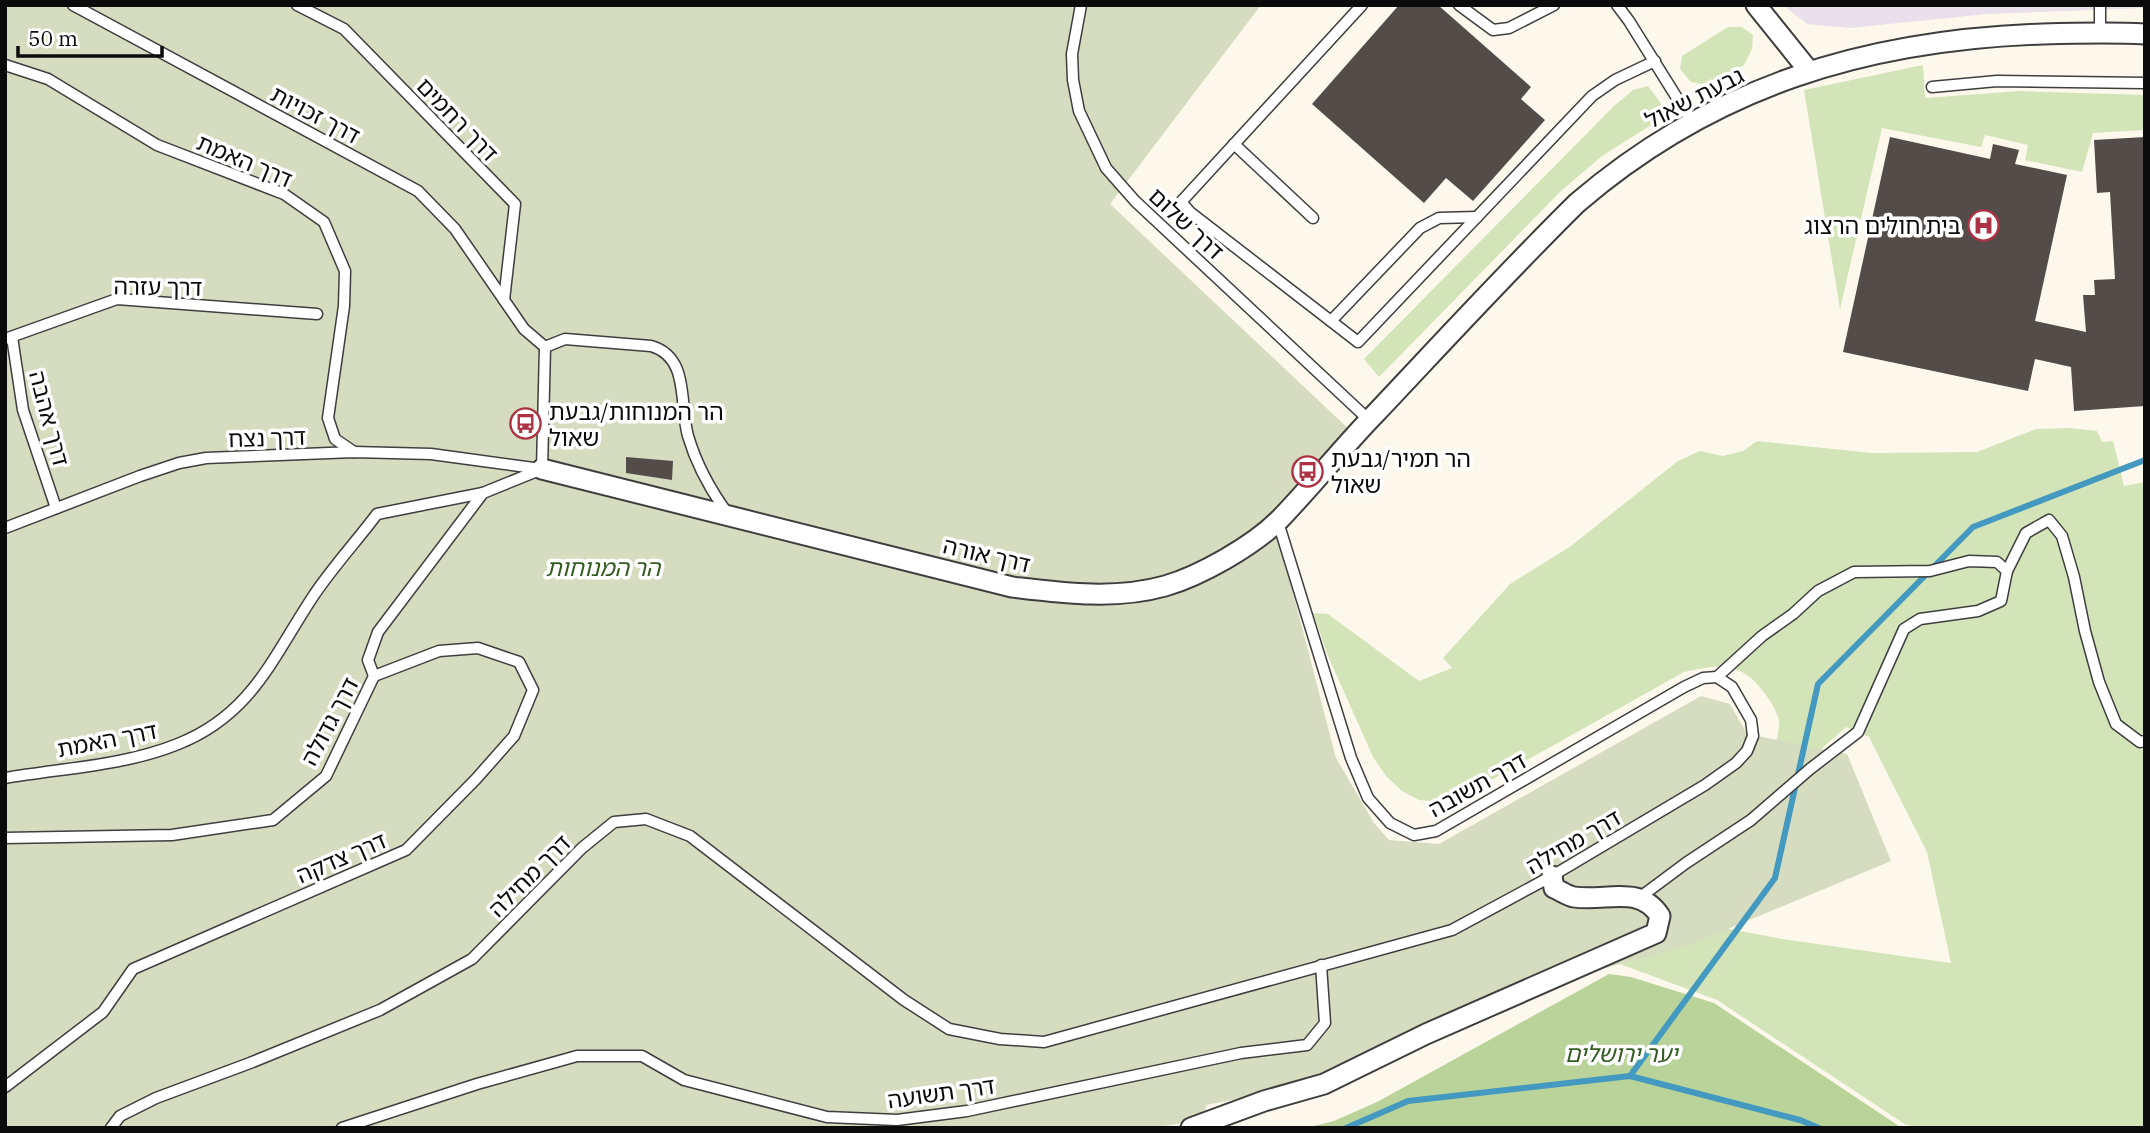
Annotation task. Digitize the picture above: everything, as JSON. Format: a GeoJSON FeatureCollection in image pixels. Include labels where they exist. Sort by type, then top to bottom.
{"type":"FeatureCollection","features":[{"type":"Feature","properties":{"kind":"street"},"geometry":{"type":"LineString","coordinates":[[1756,5],[1809,71]]}},
{"type":"Feature","properties":{"kind":"street","name":"גבעת שאול"},"geometry":{"type":"LineString","coordinates":[[1369,420],[1577,203],[1614,171],[1692,122],[1762,89],[1809,71],[1886,51],[2003,35],[2145,34]]}},
{"type":"Feature","properties":{"kind":"street","name":"דרך אורה"},"geometry":{"type":"LineString","coordinates":[[542,469],[1012,587],[1070,594],[1123,593],[1165,586],[1204,570],[1247,544],[1278,522],[1369,420]]}},
{"type":"Feature","properties":{"kind":"street"},"geometry":{"type":"LineString","coordinates":[[1191,1128],[1264,1101],[1324,1084],[1426,1034],[1656,933],[1660,916],[1652,904],[1639,898],[1572,897],[1555,888],[1552,876]]}},
{"type":"Feature","properties":{"kind":"lane","name":"דרך זכויות"},"geometry":{"type":"LineString","coordinates":[[73,5],[418,191],[455,229],[523,330],[545,347]]}},
{"type":"Feature","properties":{"kind":"lane","name":"דרך רחמים"},"geometry":{"type":"LineString","coordinates":[[297,5],[318,10],[344,29],[515,204],[504,300]]}},
{"type":"Feature","properties":{"kind":"lane","name":"דרך שלום"},"geometry":{"type":"LineString","coordinates":[[1081,5],[1072,54],[1073,80],[1079,111],[1106,168],[1135,201],[1369,420]]}},
{"type":"Feature","properties":{"kind":"lane"},"geometry":{"type":"LineString","coordinates":[[1362,5],[1181,202],[1191,213],[1358,342],[1592,96],[1615,80],[1655,61]]}},
{"type":"Feature","properties":{"kind":"lane"},"geometry":{"type":"LineString","coordinates":[[1460,5],[1493,30],[1509,28],[1554,5]]}},
{"type":"Feature","properties":{"kind":"lane"},"geometry":{"type":"LineString","coordinates":[[1617,5],[1692,122]]}},
{"type":"Feature","properties":{"kind":"lane"},"geometry":{"type":"LineString","coordinates":[[2100,5],[2101,33]]}},
{"type":"Feature","properties":{"kind":"lane","name":"דרך האמת"},"geometry":{"type":"LineString","coordinates":[[5,65],[48,79],[156,145],[284,194],[324,222],[345,271],[344,306],[328,418],[335,439],[354,452]]}},
{"type":"Feature","properties":{"kind":"lane"},"geometry":{"type":"LineString","coordinates":[[1932,87],[1997,81],[2145,83]]}},
{"type":"Feature","properties":{"kind":"lane"},"geometry":{"type":"LineString","coordinates":[[1234,144],[1313,218]]}},
{"type":"Feature","properties":{"kind":"lane"},"geometry":{"type":"LineString","coordinates":[[1331,321],[1420,228],[1439,218],[1477,218]]}},
{"type":"Feature","properties":{"kind":"lane","name":"דרך עזרה"},"geometry":{"type":"LineString","coordinates":[[8,338],[117,299],[317,314]]}},
{"type":"Feature","properties":{"kind":"lane","name":"דרך אהבה"},"geometry":{"type":"LineString","coordinates":[[8,338],[23,410],[56,508]]}},
{"type":"Feature","properties":{"kind":"lane"},"geometry":{"type":"LineString","coordinates":[[483,493],[542,469],[545,347],[565,339],[650,346],[662,349],[669,355],[679,375],[688,438],[709,485],[728,514]]}},
{"type":"Feature","properties":{"kind":"lane","name":"דרך נצח"},"geometry":{"type":"LineString","coordinates":[[5,528],[179,463],[206,458],[354,452],[431,454],[542,469]]}},
{"type":"Feature","properties":{"kind":"lane","name":"דרך האמת"},"geometry":{"type":"LineString","coordinates":[[5,778],[119,762],[178,744],[228,716],[264,676],[313,596],[377,514],[483,493]]}},
{"type":"Feature","properties":{"kind":"lane","name":"דרך גדולה"},"geometry":{"type":"LineString","coordinates":[[5,838],[172,835],[273,820],[326,776],[374,677],[368,660],[378,632],[483,493]]}},
{"type":"Feature","properties":{"kind":"lane"},"geometry":{"type":"LineString","coordinates":[[1639,898],[1751,820],[1858,732],[1904,629],[1920,619],[1978,611],[2001,601],[2007,571],[2026,533],[2049,520],[2062,536],[2099,682],[2116,724],[2140,742],[2145,741]]}},
{"type":"Feature","properties":{"kind":"lane","name":"דרך תשובה"},"geometry":{"type":"LineString","coordinates":[[1278,522],[1351,758],[1368,798],[1390,823],[1413,835],[1436,831],[1684,687],[1703,678],[1717,677]]}},
{"type":"Feature","properties":{"kind":"lane"},"geometry":{"type":"LineString","coordinates":[[1717,677],[1818,591],[1854,572],[1930,571],[1969,561],[1997,562],[2007,571]]}},
{"type":"Feature","properties":{"kind":"lane","name":"דרך צדקה"},"geometry":{"type":"LineString","coordinates":[[5,1087],[103,1012],[133,969],[406,850],[514,736],[533,690],[519,662],[478,649],[439,651],[374,677]]}},
{"type":"Feature","properties":{"kind":"lane","name":"דרך מחילה"},"geometry":{"type":"LineString","coordinates":[[111,1128],[120,1116],[156,1098],[380,1010],[472,960],[582,848],[614,822],[646,819],[690,836],[904,1000],[949,1029],[1000,1039],[1044,1042],[1452,930],[1552,876],[1705,785],[1736,763],[1753,736],[1751,720],[1732,687],[1717,677]]}},
{"type":"Feature","properties":{"kind":"lane","name":"דרך תשועה"},"geometry":{"type":"LineString","coordinates":[[342,1128],[477,1084],[577,1056],[642,1056],[684,1080],[827,1117],[897,1120],[967,1111],[1241,1053],[1307,1045],[1325,1023],[1321,965]]}},
{"type":"Feature","properties":{"kind":"shaded area"},"geometry":{"type":"Polygon","coordinates":[[[1783,5],[2145,5],[2145,8],[1987,14],[1850,28],[1807,24],[1783,5]]]}},
{"type":"Feature","properties":{"kind":"green space","name":"הר המנוחות"},"geometry":{"type":"Polygon","coordinates":[[[5,5],[1261,5],[1110,204],[1355,435],[1279,539],[1336,758],[1374,823],[1389,840],[1439,844],[1701,696],[1730,704],[1747,734],[1847,754],[1891,861],[1692,944],[1509,995],[1312,1084],[1206,1105],[1205,1119],[1153,1128],[5,1128],[5,5]]]}},
{"type":"Feature","properties":{"kind":"green space"},"geometry":{"type":"Polygon","coordinates":[[[1728,27],[1742,27],[1753,35],[1752,49],[1744,65],[1708,85],[1691,82],[1680,69],[1682,56],[1728,27]]]}},
{"type":"Feature","properties":{"kind":"green space"},"geometry":{"type":"Polygon","coordinates":[[[1923,65],[1925,98],[2020,91],[2145,95],[2145,130],[2093,133],[2082,172],[2025,160],[2028,145],[1985,135],[1981,147],[1882,128],[1840,309],[1804,90],[1923,65]]]}},
{"type":"Feature","properties":{"kind":"green space"},"geometry":{"type":"Polygon","coordinates":[[[1648,86],[1662,105],[1664,117],[1602,156],[1561,191],[1379,377],[1364,359],[1614,106],[1633,90],[1648,86]]]}},
{"type":"Feature","properties":{"kind":"green space"},"geometry":{"type":"Polygon","coordinates":[[[2036,429],[2097,431],[2102,442],[2113,441],[2124,486],[2145,482],[2145,1128],[1924,1128],[1906,1125],[1717,1000],[1620,964],[1660,916],[1782,939],[1951,963],[1927,852],[1869,737],[1846,727],[1753,810],[1775,748],[1778,716],[1768,698],[1750,677],[1731,668],[1710,667],[1684,672],[1470,792],[1439,802],[1419,800],[1402,791],[1386,776],[1373,757],[1328,656],[1313,613],[1328,614],[1419,681],[1452,668],[1443,658],[1510,584],[1571,546],[1678,461],[1700,451],[1723,456],[1743,451],[1757,441],[1872,453],[1977,452],[2036,429]]]}},
{"type":"Feature","properties":{"kind":"green space","name":"יער ירושלים"},"geometry":{"type":"Polygon","coordinates":[[[1609,974],[1631,977],[1714,1003],[1902,1128],[1306,1128],[1334,1121],[1377,1102],[1609,974]]]}},
{"type":"Feature","properties":{"kind":"building"},"geometry":{"type":"Polygon","coordinates":[[[1399,5],[1438,5],[1531,87],[1521,99],[1545,120],[1473,201],[1446,178],[1424,203],[1312,104],[1399,5]]]}},
{"type":"Feature","properties":{"kind":"building"},"geometry":{"type":"Polygon","coordinates":[[[1890,137],[1990,159],[1993,144],[2019,150],[2015,164],[2067,175],[2035,321],[2086,332],[2083,295],[2095,295],[2094,280],[2115,279],[2110,192],[2097,193],[2094,140],[2145,137],[2145,406],[2074,411],[2071,367],[2035,359],[2028,391],[1843,352],[1890,137]]]}},
{"type":"Feature","properties":{"kind":"building"},"geometry":{"type":"Polygon","coordinates":[[[626,457],[673,461],[672,480],[626,473],[626,457]]]}},
{"type":"Feature","properties":{"kind":"waterway"},"geometry":{"type":"LineString","coordinates":[[1630,1076],[1775,878],[1818,684],[1973,527],[2145,460]]}},
{"type":"Feature","properties":{"kind":"waterway"},"geometry":{"type":"LineString","coordinates":[[1346,1128],[1408,1101],[1630,1076],[1800,1120],[1819,1128]]}},
{"type":"Feature","properties":{"kind":"place","name":"בית חולים הרצוג"},"geometry":{"type":"Point","coordinates":[1984,225]}},
{"type":"Feature","properties":{"kind":"place","name":"הר המנוחות/גבעת שאול"},"geometry":{"type":"Point","coordinates":[526,424]}},
{"type":"Feature","properties":{"kind":"place","name":"הר תמיר/גבעת שאול"},"geometry":{"type":"Point","coordinates":[1308,471]}}]}
